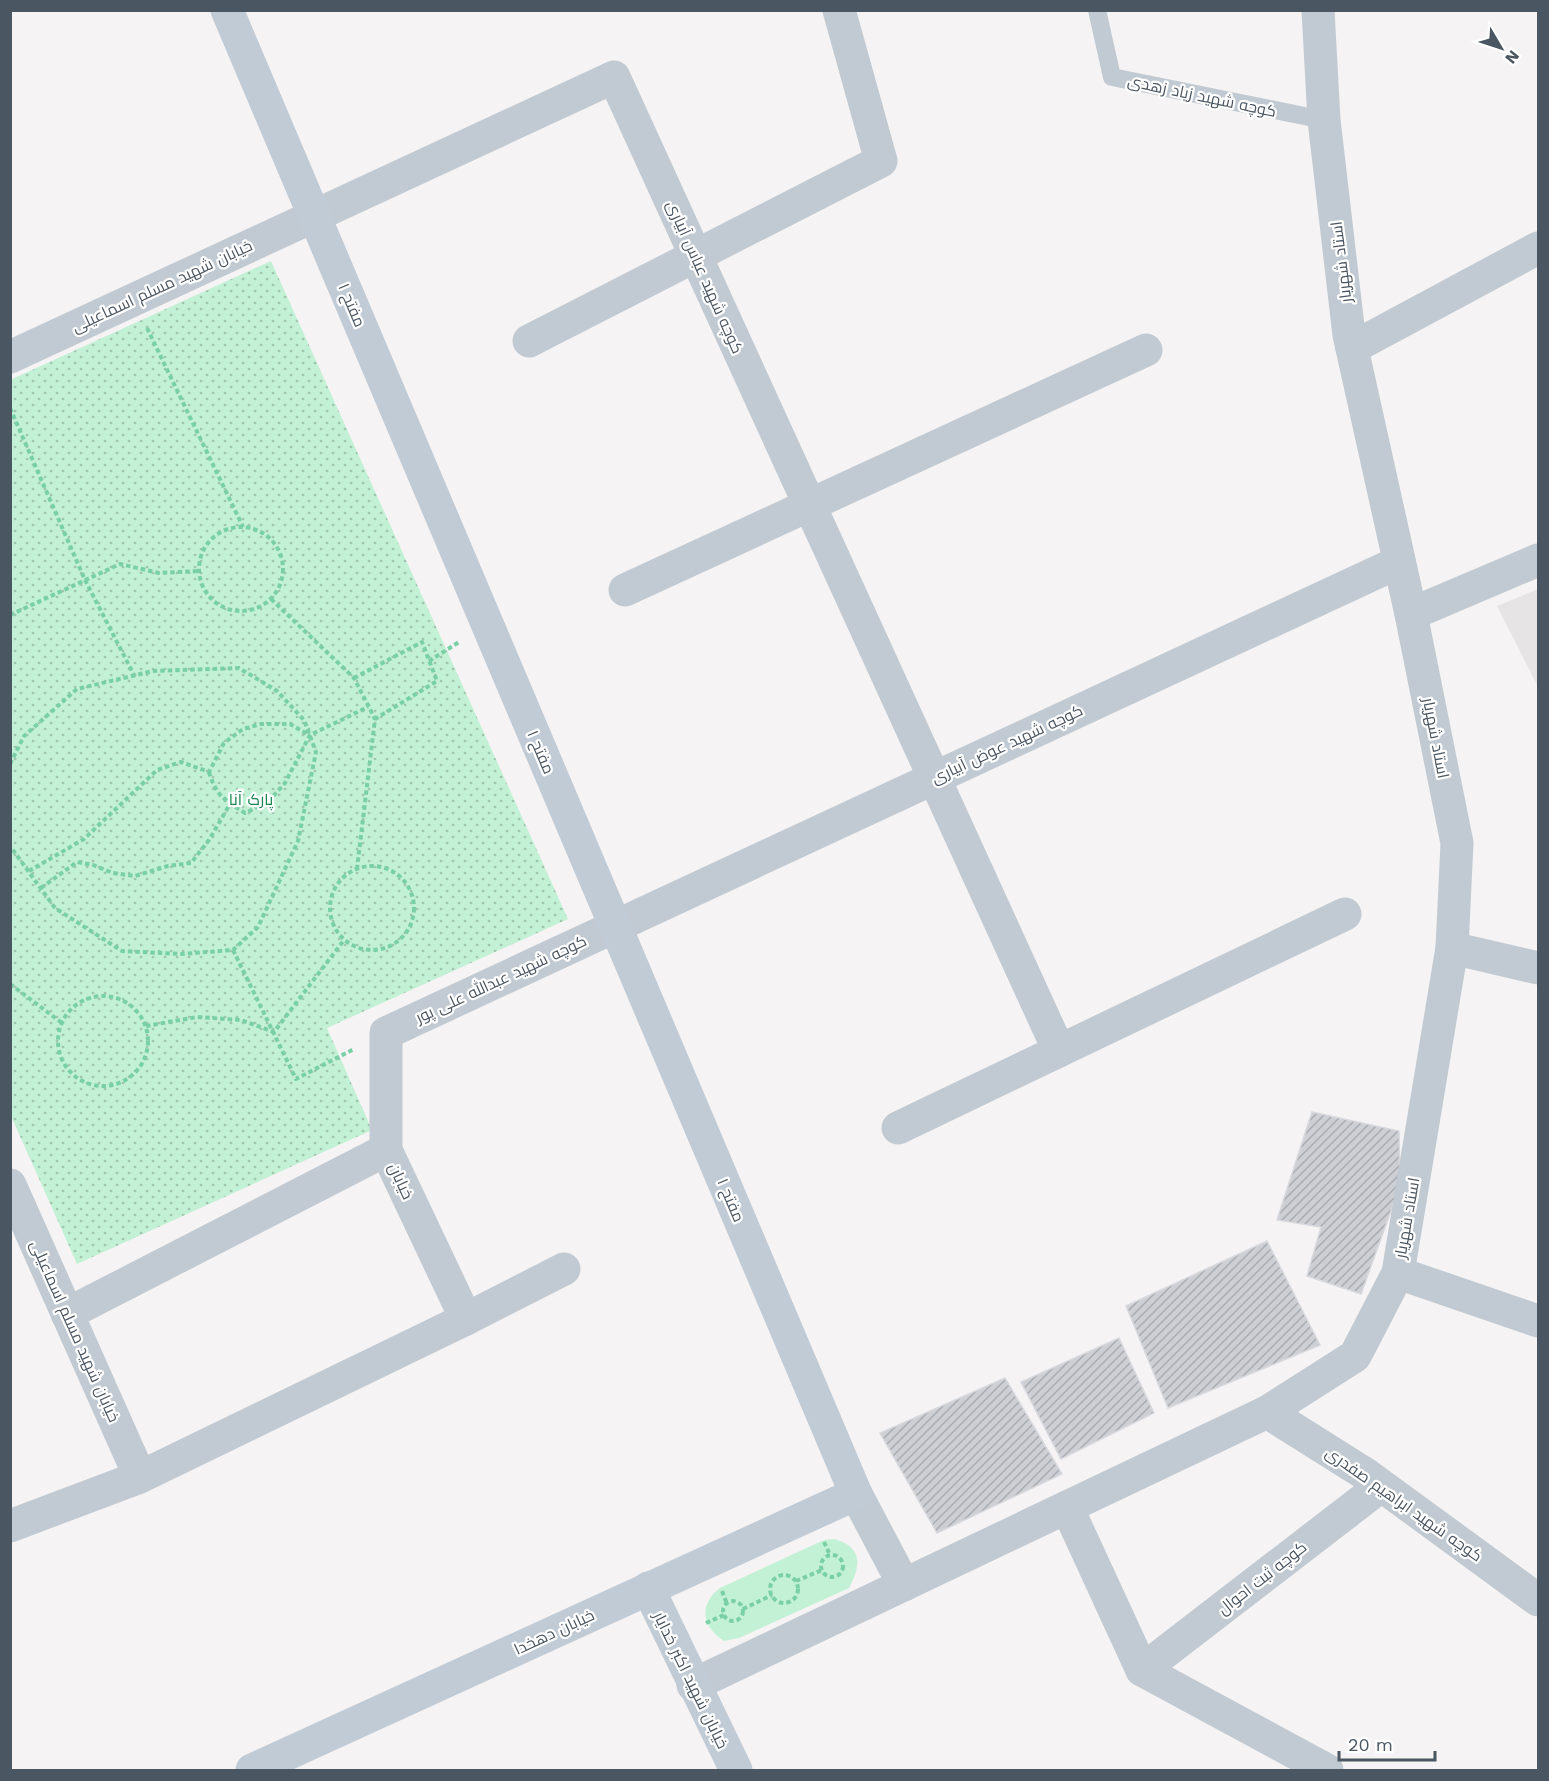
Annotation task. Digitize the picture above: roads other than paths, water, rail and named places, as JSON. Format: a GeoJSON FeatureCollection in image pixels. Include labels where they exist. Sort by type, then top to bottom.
{"type":"FeatureCollection","features":[{"type":"Feature","properties":{"kind":"street","name":"مفتح ۱"},"geometry":{"type":"LineString","coordinates":[[227,10],[856,1494]]}},
{"type":"Feature","properties":{"kind":"street"},"geometry":{"type":"LineString","coordinates":[[529,341],[881,161],[839,10]]}},
{"type":"Feature","properties":{"kind":"street","name":"استاد شهریار"},"geometry":{"type":"LineString","coordinates":[[693,1685],[1267,1412],[1355,1356],[1398,1273],[1452,948],[1457,843],[1411,614],[1352,348],[1324,120],[1318,10]]}},
{"type":"Feature","properties":{"kind":"street","name":"کوچه شهید عباس آبیاری"},"geometry":{"type":"LineString","coordinates":[[314,216],[614,76],[1059,1051]]}},
{"type":"Feature","properties":{"kind":"street","name":"خیابان شهید مسلم اسماعیلی"},"geometry":{"type":"LineString","coordinates":[[10,357],[314,216]]}},
{"type":"Feature","properties":{"kind":"street"},"geometry":{"type":"LineString","coordinates":[[1352,348],[1539,248]]}},
{"type":"Feature","properties":{"kind":"street"},"geometry":{"type":"LineString","coordinates":[[625,590],[1146,350]]}},
{"type":"Feature","properties":{"kind":"street"},"geometry":{"type":"LineString","coordinates":[[1411,614],[1539,560]]}},
{"type":"Feature","properties":{"kind":"street","name":"کوچه شهید عوض آبیاری"},"geometry":{"type":"LineString","coordinates":[[615,926],[1399,562]]}},
{"type":"Feature","properties":{"kind":"street"},"geometry":{"type":"LineString","coordinates":[[898,1128],[1345,914]]}},
{"type":"Feature","properties":{"kind":"street","name":"کوچه شهید عبدالله علی پور"},"geometry":{"type":"LineString","coordinates":[[386,1033],[615,926]]}},
{"type":"Feature","properties":{"kind":"street"},"geometry":{"type":"LineString","coordinates":[[1452,948],[1539,968]]}},
{"type":"Feature","properties":{"kind":"street","name":"خیابان"},"geometry":{"type":"LineString","coordinates":[[386,1033],[386,1150],[466,1319]]}},
{"type":"Feature","properties":{"kind":"street"},"geometry":{"type":"LineString","coordinates":[[67,1314],[386,1150]]}},
{"type":"Feature","properties":{"kind":"street","name":"خیابان شهید مسلم اسماعیلی"},"geometry":{"type":"LineString","coordinates":[[10,1185],[140,1477]]}},
{"type":"Feature","properties":{"kind":"street"},"geometry":{"type":"LineString","coordinates":[[10,1527],[140,1477],[564,1269]]}},
{"type":"Feature","properties":{"kind":"street"},"geometry":{"type":"LineString","coordinates":[[1398,1273],[1539,1321]]}},
{"type":"Feature","properties":{"kind":"street","name":"کوچه شهید ابراهیم صفدری"},"geometry":{"type":"LineString","coordinates":[[1267,1412],[1381,1486],[1539,1600]]}},
{"type":"Feature","properties":{"kind":"street","name":"کوچه ثبت احوال"},"geometry":{"type":"LineString","coordinates":[[1142,1670],[1381,1486]]}},
{"type":"Feature","properties":{"kind":"street"},"geometry":{"type":"LineString","coordinates":[[856,1494],[904,1585]]}},
{"type":"Feature","properties":{"kind":"street","name":"خیابان دهخدا"},"geometry":{"type":"LineString","coordinates":[[252,1770],[856,1494]]}},
{"type":"Feature","properties":{"kind":"street"},"geometry":{"type":"LineString","coordinates":[[1067,1507],[1142,1670],[1327,1770]]}},
{"type":"Feature","properties":{"kind":"street","name":"خیابان شهید اکبر خدایار"},"geometry":{"type":"LineString","coordinates":[[648,1588],[736,1770]]}},
{"type":"Feature","properties":{"kind":"lane","name":"کوچه شهید زیاد زهدی"},"geometry":{"type":"LineString","coordinates":[[1097,10],[1112,77],[1324,120]]}},
{"type":"Feature","properties":{"kind":"park label","name":"پارک آنا"},"geometry":{"type":"Point","coordinates":[251,799]}}]}
